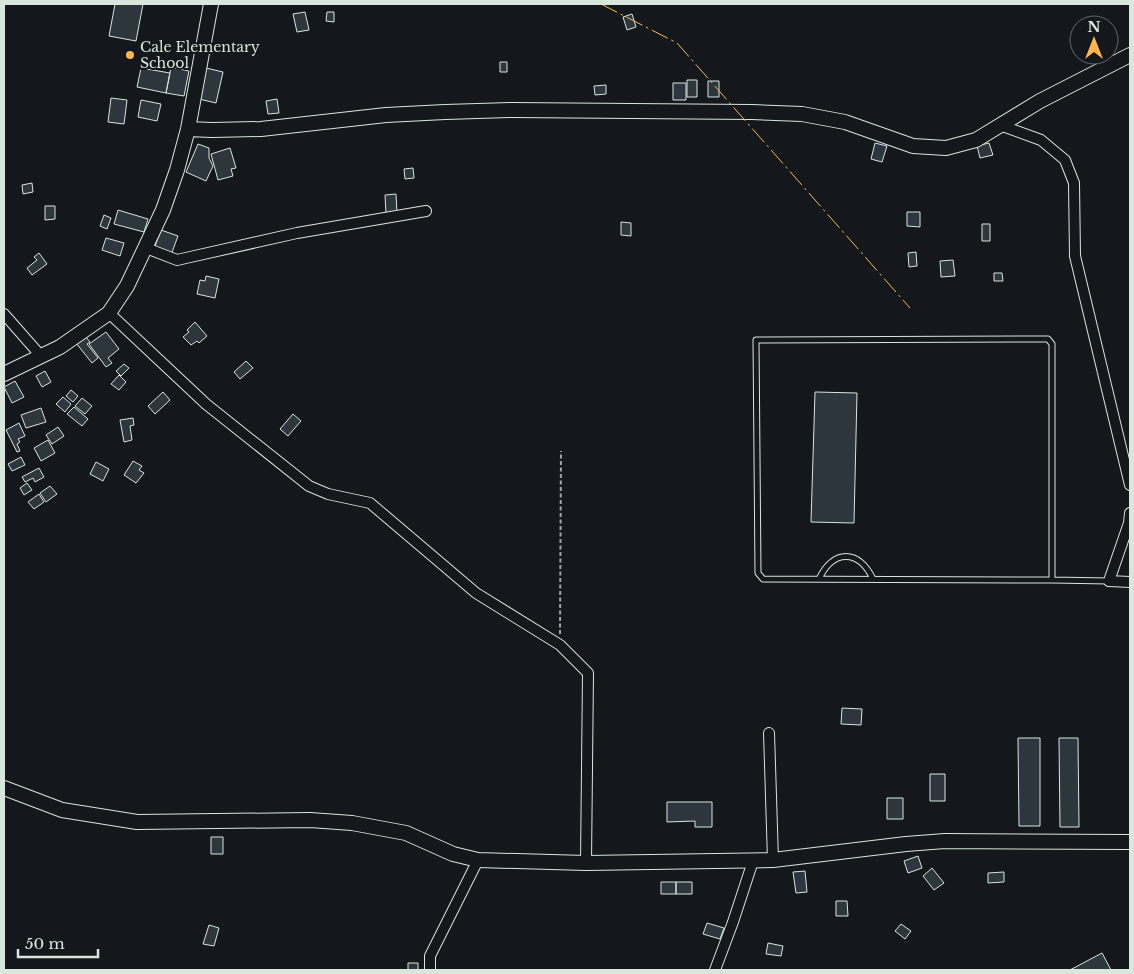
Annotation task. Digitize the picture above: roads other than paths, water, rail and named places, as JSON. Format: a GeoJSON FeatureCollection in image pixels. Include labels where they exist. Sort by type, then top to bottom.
{"type":"FeatureCollection","features":[{"type":"Feature","properties":{"kind":"main road"},"geometry":{"type":"LineString","coordinates":[[4,374],[60,347],[109,312],[127,286],[163,210],[177,170],[188,129],[211,4]]}},
{"type":"Feature","properties":{"kind":"main road"},"geometry":{"type":"LineString","coordinates":[[188,129],[261,128],[386,114],[445,112],[522,110],[752,112],[802,114],[837,120],[913,146],[946,148],[976,140],[1040,101],[1130,55]]}},
{"type":"Feature","properties":{"kind":"main road"},"geometry":{"type":"LineString","coordinates":[[4,788],[62,810],[137,822],[310,820],[359,824],[406,833],[453,854],[478,860],[586,863],[753,861],[945,841],[1130,842]]}},
{"type":"Feature","properties":{"kind":"street"},"geometry":{"type":"LineString","coordinates":[[1000,125],[1041,140],[1065,160],[1074,183],[1076,256],[1130,485]]}},
{"type":"Feature","properties":{"kind":"street"},"geometry":{"type":"LineString","coordinates":[[146,248],[177,260],[297,233],[426,211]]}},
{"type":"Feature","properties":{"kind":"street"},"geometry":{"type":"LineString","coordinates":[[109,312],[206,404],[308,486],[328,494],[370,503],[476,593],[560,645],[588,673],[586,863]]}},
{"type":"Feature","properties":{"kind":"street"},"geometry":{"type":"LineString","coordinates":[[4,314],[41,356]]}},
{"type":"Feature","properties":{"kind":"street"},"geometry":{"type":"LineString","coordinates":[[1130,513],[1130,523],[1110,581],[1130,582]]}},
{"type":"Feature","properties":{"kind":"street"},"geometry":{"type":"LineString","coordinates":[[770,733],[773,860]]}},
{"type":"Feature","properties":{"kind":"street"},"geometry":{"type":"LineString","coordinates":[[430,970],[430,956],[478,860]]}},
{"type":"Feature","properties":{"kind":"street"},"geometry":{"type":"LineString","coordinates":[[715,970],[753,861]]}},
{"type":"Feature","properties":{"kind":"lane"},"geometry":{"type":"LineString","coordinates":[[1052,580],[1052,344],[1048,339],[756,340],[758,573],[763,578],[1110,581]]}},
{"type":"Feature","properties":{"kind":"lane"},"geometry":{"type":"LineString","coordinates":[[819,579],[828,563],[835,559],[846,557],[857,559],[864,564],[873,579]]}},
{"type":"Feature","properties":{"kind":"place","name":"Cale Elementary School"},"geometry":{"type":"Point","coordinates":[130,55]}}]}
